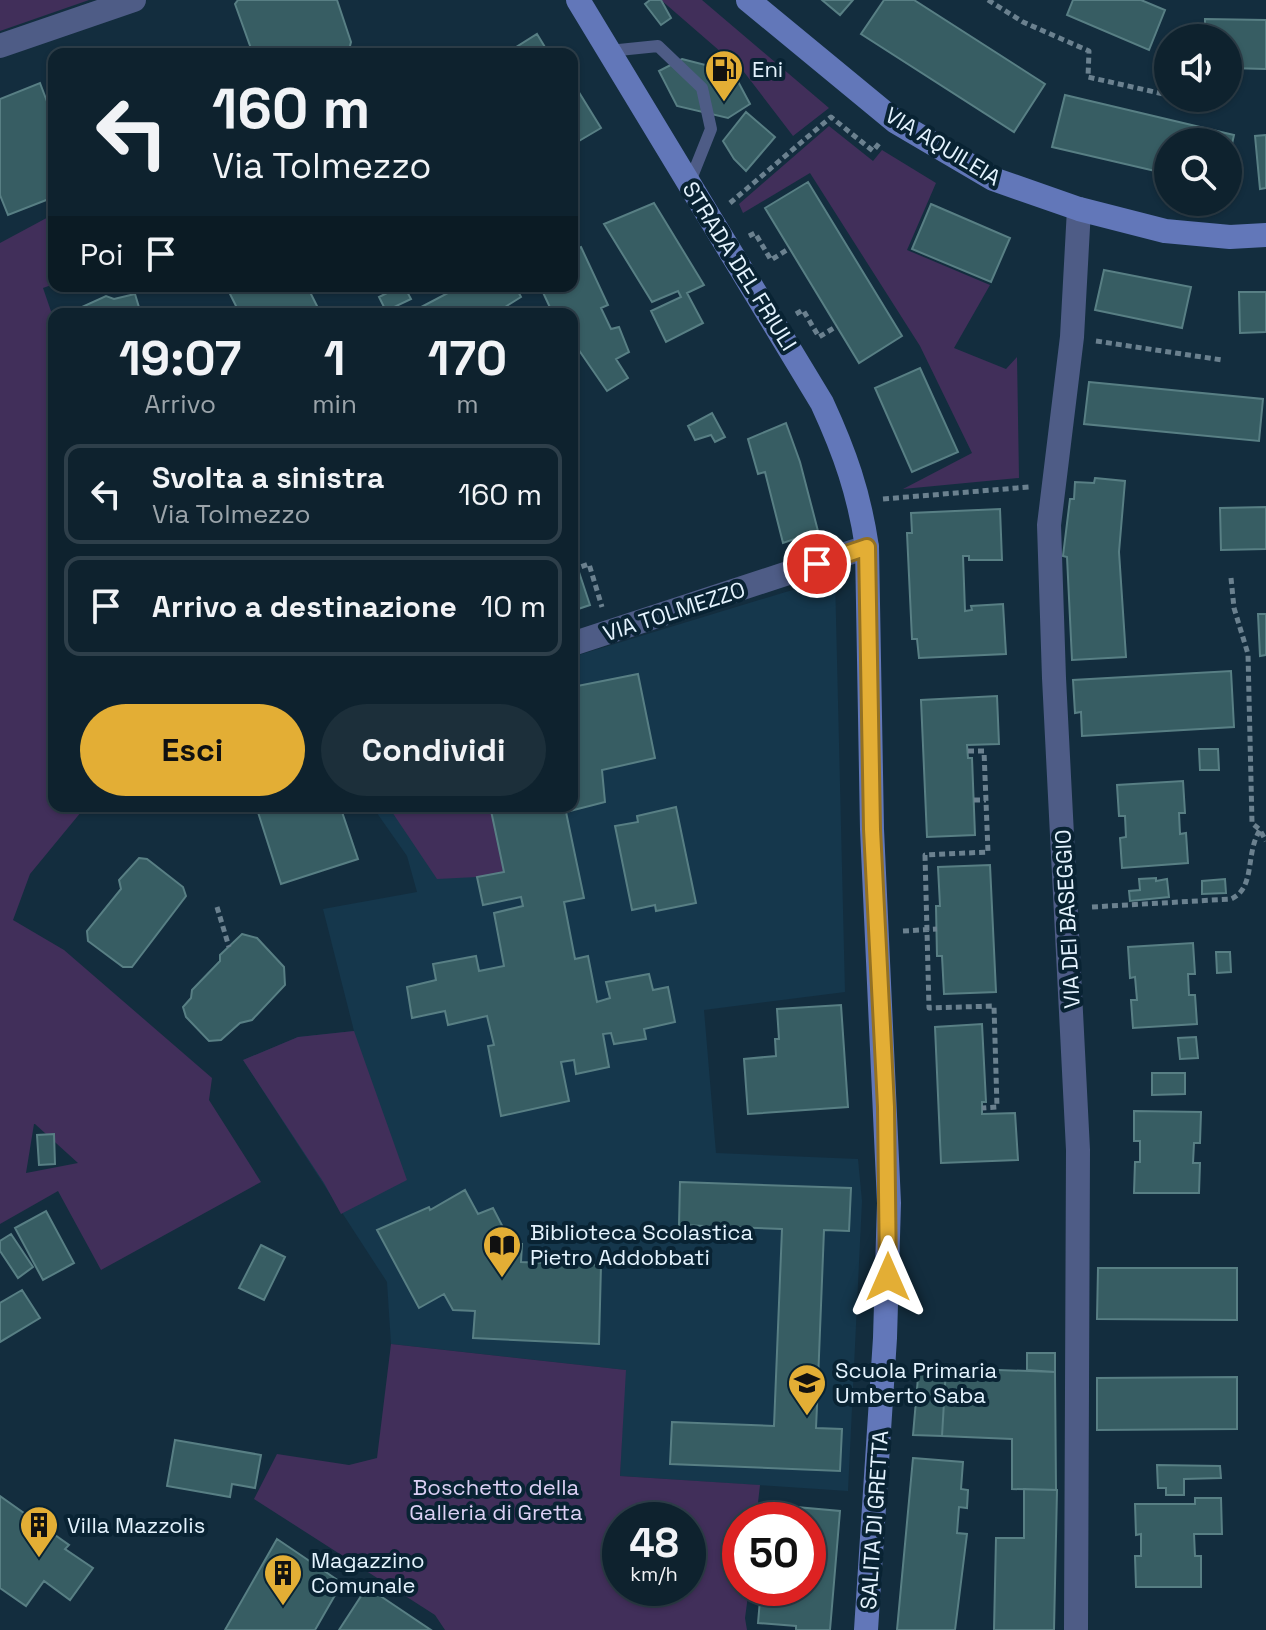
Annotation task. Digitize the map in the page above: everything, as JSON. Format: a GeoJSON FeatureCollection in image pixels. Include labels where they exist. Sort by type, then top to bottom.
{"type":"FeatureCollection","features":[{"type":"Feature","properties":{"kind":"main road","name":"STRADA DEL FRIULI"},"geometry":{"type":"LineString","coordinates":[[578,0],[822,403],[853,475],[867,547]]}},
{"type":"Feature","properties":{"kind":"main road","name":"VIA AQUILEIA"},"geometry":{"type":"LineString","coordinates":[[748,0],[896,122],[993,179],[1079,209],[1165,231],[1230,237],[1266,235]]}},
{"type":"Feature","properties":{"kind":"main road","name":"SALITA DI GRETTA"},"geometry":{"type":"LineString","coordinates":[[866,1630],[885,1338],[889,1217],[872,829],[867,547]]}},
{"type":"Feature","properties":{"kind":"street"},"geometry":{"type":"LineString","coordinates":[[0,46],[134,0]]}},
{"type":"Feature","properties":{"kind":"street","name":"VIA DEI BASEGGIO"},"geometry":{"type":"LineString","coordinates":[[1076,1630],[1078,1150],[1049,525],[1072,337],[1079,209]]}},
{"type":"Feature","properties":{"kind":"street","name":"VIA TOLMEZZO"},"geometry":{"type":"LineString","coordinates":[[578,642],[867,547]]}},
{"type":"Feature","properties":{"kind":"lane"},"geometry":{"type":"LineString","coordinates":[[609,51],[658,46],[702,88],[711,129],[689,184]]}},
{"type":"Feature","properties":{"kind":"path"},"geometry":{"type":"LineString","coordinates":[[988,0],[1023,22],[1089,51],[1088,77],[1154,92]]}},
{"type":"Feature","properties":{"kind":"path"},"geometry":{"type":"LineString","coordinates":[[728,204],[831,117],[873,151],[881,141]]}},
{"type":"Feature","properties":{"kind":"path"},"geometry":{"type":"LineString","coordinates":[[748,237],[755,233],[771,260],[790,248]]}},
{"type":"Feature","properties":{"kind":"path"},"geometry":{"type":"LineString","coordinates":[[795,315],[803,310],[819,337],[837,326]]}},
{"type":"Feature","properties":{"kind":"path"},"geometry":{"type":"LineString","coordinates":[[1072,337],[1222,360]]}},
{"type":"Feature","properties":{"kind":"path"},"geometry":{"type":"LineString","coordinates":[[882,499],[1038,486]]}},
{"type":"Feature","properties":{"kind":"path"},"geometry":{"type":"LineString","coordinates":[[578,568],[589,564],[594,582]]}},
{"type":"Feature","properties":{"kind":"path"},"geometry":{"type":"LineString","coordinates":[[1231,578],[1234,608],[1248,654],[1252,823],[1266,841]]}},
{"type":"Feature","properties":{"kind":"path"},"geometry":{"type":"LineString","coordinates":[[968,751],[984,751],[988,852],[925,855],[929,1008],[994,1006],[997,1107],[982,1108]]}},
{"type":"Feature","properties":{"kind":"path"},"geometry":{"type":"LineString","coordinates":[[974,800],[986,800]]}},
{"type":"Feature","properties":{"kind":"path"},"geometry":{"type":"LineString","coordinates":[[1067,909],[1231,899],[1239,895],[1248,879],[1251,844],[1260,830]]}},
{"type":"Feature","properties":{"kind":"path"},"geometry":{"type":"LineString","coordinates":[[217,907],[229,947]]}},
{"type":"Feature","properties":{"kind":"path"},"geometry":{"type":"LineString","coordinates":[[902,931],[937,929]]}},
{"type":"Feature","properties":{"kind":"path"},"geometry":{"type":"LineString","coordinates":[[984,1066],[996,1066]]}},
{"type":"Feature","properties":{"kind":"shaded area"},"geometry":{"type":"Polygon","coordinates":[[[835,577],[845,992],[704,1010],[716,1153],[858,1159],[862,1201],[848,1491],[620,1476],[625,1370],[391,1344],[387,1282],[243,1060],[298,1037],[354,1031],[323,909],[417,892],[407,856],[376,812],[578,812],[578,655],[835,577]]]}},
{"type":"Feature","properties":{"kind":"green space"},"geometry":{"type":"Polygon","coordinates":[[[0,0],[89,0],[0,31],[0,0]]]}},
{"type":"Feature","properties":{"kind":"green space"},"geometry":{"type":"Polygon","coordinates":[[[661,0],[702,0],[829,108],[793,136],[744,72],[661,0]]]}},
{"type":"Feature","properties":{"kind":"green space"},"geometry":{"type":"Polygon","coordinates":[[[829,126],[873,161],[882,150],[936,183],[907,250],[990,285],[954,348],[1006,369],[1017,357],[1019,478],[903,489],[972,453],[920,346],[810,173],[743,213],[739,204],[829,126]]]}},
{"type":"Feature","properties":{"kind":"green space"},"geometry":{"type":"Polygon","coordinates":[[[48,217],[48,286],[43,288],[50,308],[48,812],[81,812],[30,874],[13,920],[64,950],[212,1078],[209,1100],[261,1182],[101,1270],[58,1191],[0,1224],[0,243],[48,217]],[[34,1124],[26,1173],[78,1163],[35,1124],[34,1124]]]}},
{"type":"Feature","properties":{"kind":"green space"},"geometry":{"type":"Polygon","coordinates":[[[392,812],[491,812],[504,872],[437,879],[392,812]]]}},
{"type":"Feature","properties":{"kind":"green space"},"geometry":{"type":"Polygon","coordinates":[[[354,1031],[407,1180],[341,1214],[243,1060],[298,1037],[354,1031]]]}},
{"type":"Feature","properties":{"kind":"green space","name":"Boschetto della Galleria di Gretta"},"geometry":{"type":"Polygon","coordinates":[[[391,1344],[626,1370],[620,1476],[760,1485],[758,1502],[722,1502],[722,1606],[747,1606],[747,1630],[445,1630],[435,1615],[254,1499],[277,1454],[349,1465],[377,1458],[391,1344]]]}},
{"type":"Feature","properties":{"kind":"building"},"geometry":{"type":"Polygon","coordinates":[[[238,0],[337,0],[351,42],[350,48],[251,48],[235,4],[238,0]]]}},
{"type":"Feature","properties":{"kind":"building"},"geometry":{"type":"Polygon","coordinates":[[[650,0],[661,0],[671,18],[661,25],[645,4],[650,0]]]}},
{"type":"Feature","properties":{"kind":"building"},"geometry":{"type":"Polygon","coordinates":[[[822,0],[853,0],[840,15],[822,0]]]}},
{"type":"Feature","properties":{"kind":"building"},"geometry":{"type":"Polygon","coordinates":[[[884,0],[914,0],[1045,84],[1014,132],[861,34],[884,0]]]}},
{"type":"Feature","properties":{"kind":"building"},"geometry":{"type":"Polygon","coordinates":[[[1073,0],[1141,0],[1165,10],[1159,24],[1154,24],[1154,38],[1149,50],[1067,15],[1073,0]]]}},
{"type":"Feature","properties":{"kind":"building"},"geometry":{"type":"Polygon","coordinates":[[[1205,19],[1266,20],[1266,69],[1242,68],[1242,24],[1205,24],[1205,19]]]}},
{"type":"Feature","properties":{"kind":"building"},"geometry":{"type":"Polygon","coordinates":[[[537,34],[546,48],[515,48],[537,34]]]}},
{"type":"Feature","properties":{"kind":"building"},"geometry":{"type":"Polygon","coordinates":[[[682,59],[733,72],[750,104],[728,118],[677,106],[659,71],[682,59]]]}},
{"type":"Feature","properties":{"kind":"building"},"geometry":{"type":"Polygon","coordinates":[[[40,83],[48,104],[48,199],[8,215],[0,195],[0,99],[40,83]]]}},
{"type":"Feature","properties":{"kind":"building"},"geometry":{"type":"Polygon","coordinates":[[[578,91],[601,128],[578,141],[578,91]]]}},
{"type":"Feature","properties":{"kind":"building"},"geometry":{"type":"Polygon","coordinates":[[[1065,95],[1204,128],[1154,128],[1154,171],[1052,147],[1065,95]]]}},
{"type":"Feature","properties":{"kind":"building"},"geometry":{"type":"Polygon","coordinates":[[[746,112],[775,137],[746,171],[723,141],[746,112]]]}},
{"type":"Feature","properties":{"kind":"building"},"geometry":{"type":"Polygon","coordinates":[[[1266,135],[1266,188],[1260,189],[1255,136],[1266,135]]]}},
{"type":"Feature","properties":{"kind":"building"},"geometry":{"type":"Polygon","coordinates":[[[808,182],[902,336],[859,363],[765,208],[808,182]]]}},
{"type":"Feature","properties":{"kind":"building"},"geometry":{"type":"Polygon","coordinates":[[[654,203],[704,285],[687,293],[703,323],[666,342],[651,311],[681,297],[678,291],[652,302],[604,224],[654,203]]]}},
{"type":"Feature","properties":{"kind":"building"},"geometry":{"type":"Polygon","coordinates":[[[931,204],[1010,238],[991,282],[912,249],[931,204]]]}},
{"type":"Feature","properties":{"kind":"building"},"geometry":{"type":"Polygon","coordinates":[[[581,247],[608,305],[601,308],[611,329],[619,327],[629,352],[616,359],[628,378],[607,391],[578,349],[578,308],[550,308],[543,292],[578,292],[578,248],[581,247]]]}},
{"type":"Feature","properties":{"kind":"building"},"geometry":{"type":"Polygon","coordinates":[[[1104,270],[1191,287],[1182,328],[1095,310],[1104,270]]]}},
{"type":"Feature","properties":{"kind":"building"},"geometry":{"type":"Polygon","coordinates":[[[229,292],[310,292],[318,308],[237,308],[229,292]]]}},
{"type":"Feature","properties":{"kind":"building"},"geometry":{"type":"Polygon","coordinates":[[[389,292],[407,292],[411,299],[392,308],[384,308],[379,297],[389,292]]]}},
{"type":"Feature","properties":{"kind":"building"},"geometry":{"type":"Polygon","coordinates":[[[450,292],[518,292],[521,297],[504,308],[419,308],[450,292]]]}},
{"type":"Feature","properties":{"kind":"building"},"geometry":{"type":"Polygon","coordinates":[[[1239,292],[1266,292],[1266,332],[1240,333],[1239,292]]]}},
{"type":"Feature","properties":{"kind":"building"},"geometry":{"type":"Polygon","coordinates":[[[135,294],[139,308],[80,308],[106,296],[114,299],[135,294]]]}},
{"type":"Feature","properties":{"kind":"building"},"geometry":{"type":"Polygon","coordinates":[[[920,368],[958,452],[912,472],[875,388],[920,368]]]}},
{"type":"Feature","properties":{"kind":"building"},"geometry":{"type":"Polygon","coordinates":[[[1089,382],[1263,399],[1259,441],[1084,424],[1089,382]]]}},
{"type":"Feature","properties":{"kind":"building"},"geometry":{"type":"Polygon","coordinates":[[[712,413],[725,437],[715,442],[711,435],[695,440],[688,426],[712,413]]]}},
{"type":"Feature","properties":{"kind":"building"},"geometry":{"type":"Polygon","coordinates":[[[786,423],[818,531],[783,543],[765,472],[758,474],[748,439],[786,423]]]}},
{"type":"Feature","properties":{"kind":"building"},"geometry":{"type":"Polygon","coordinates":[[[1095,478],[1125,481],[1119,552],[1126,657],[1072,660],[1067,557],[1063,556],[1070,499],[1074,499],[1075,482],[1094,483],[1095,478]]]}},
{"type":"Feature","properties":{"kind":"building"},"geometry":{"type":"Polygon","coordinates":[[[1266,507],[1266,549],[1221,550],[1220,508],[1266,507]]]}},
{"type":"Feature","properties":{"kind":"building"},"geometry":{"type":"Polygon","coordinates":[[[1000,509],[1002,560],[969,560],[969,556],[963,556],[965,611],[972,610],[971,606],[1003,604],[1006,654],[919,658],[917,639],[912,639],[907,533],[912,533],[911,513],[1000,509]]]}},
{"type":"Feature","properties":{"kind":"building"},"geometry":{"type":"Polygon","coordinates":[[[578,572],[590,605],[578,609],[578,572]]]}},
{"type":"Feature","properties":{"kind":"building"},"geometry":{"type":"Polygon","coordinates":[[[1258,614],[1266,614],[1266,655],[1260,656],[1258,614]]]}},
{"type":"Feature","properties":{"kind":"building"},"geometry":{"type":"Polygon","coordinates":[[[1231,671],[1234,727],[1082,736],[1081,712],[1075,713],[1073,680],[1231,671]]]}},
{"type":"Feature","properties":{"kind":"building"},"geometry":{"type":"Polygon","coordinates":[[[638,674],[655,758],[602,770],[605,802],[578,809],[578,686],[638,674]]]}},
{"type":"Feature","properties":{"kind":"building"},"geometry":{"type":"Polygon","coordinates":[[[997,696],[999,744],[967,745],[968,758],[972,758],[975,835],[927,837],[921,700],[997,696]]]}},
{"type":"Feature","properties":{"kind":"building"},"geometry":{"type":"Polygon","coordinates":[[[1199,749],[1218,749],[1219,770],[1200,770],[1199,749]]]}},
{"type":"Feature","properties":{"kind":"building"},"geometry":{"type":"Polygon","coordinates":[[[1183,781],[1185,813],[1179,813],[1180,834],[1186,833],[1188,863],[1122,868],[1120,838],[1126,837],[1125,816],[1119,816],[1117,785],[1183,781]]]}},
{"type":"Feature","properties":{"kind":"building"},"geometry":{"type":"Polygon","coordinates":[[[676,807],[696,903],[656,911],[655,905],[632,910],[615,826],[638,822],[637,816],[676,807]]]}},
{"type":"Feature","properties":{"kind":"building"},"geometry":{"type":"Polygon","coordinates":[[[258,812],[342,812],[358,859],[281,884],[258,812]]]}},
{"type":"Feature","properties":{"kind":"building"},"geometry":{"type":"Polygon","coordinates":[[[491,812],[566,812],[584,898],[564,902],[575,959],[588,956],[597,1002],[610,998],[606,982],[649,974],[653,990],[668,987],[675,1022],[644,1029],[646,1039],[614,1044],[611,1033],[603,1034],[609,1067],[576,1074],[574,1060],[561,1062],[569,1101],[501,1116],[488,1046],[494,1045],[487,1016],[448,1025],[445,1011],[412,1018],[407,987],[436,980],[433,964],[476,956],[479,971],[504,966],[494,913],[523,906],[521,897],[483,905],[477,877],[504,872],[491,812]]]}},
{"type":"Feature","properties":{"kind":"building"},"geometry":{"type":"Polygon","coordinates":[[[139,858],[147,859],[183,887],[186,896],[132,967],[123,967],[88,941],[87,931],[121,889],[119,880],[139,858]]]}},
{"type":"Feature","properties":{"kind":"building"},"geometry":{"type":"Polygon","coordinates":[[[990,865],[996,992],[944,994],[942,956],[937,956],[936,906],[940,906],[938,867],[990,865]]]}},
{"type":"Feature","properties":{"kind":"building"},"geometry":{"type":"Polygon","coordinates":[[[1156,878],[1156,881],[1167,879],[1169,897],[1130,901],[1129,891],[1140,890],[1139,879],[1156,878]]]}},
{"type":"Feature","properties":{"kind":"building"},"geometry":{"type":"Polygon","coordinates":[[[1225,879],[1226,893],[1202,894],[1202,881],[1225,879]]]}},
{"type":"Feature","properties":{"kind":"building"},"geometry":{"type":"Polygon","coordinates":[[[242,934],[257,938],[284,967],[285,985],[252,1020],[240,1023],[221,1040],[209,1041],[186,1017],[183,1007],[191,998],[192,990],[220,961],[220,955],[242,934]]]}},
{"type":"Feature","properties":{"kind":"building"},"geometry":{"type":"Polygon","coordinates":[[[1193,943],[1195,974],[1188,974],[1189,995],[1195,995],[1197,1024],[1133,1028],[1131,1000],[1137,1000],[1135,977],[1130,978],[1128,947],[1193,943]]]}},
{"type":"Feature","properties":{"kind":"building"},"geometry":{"type":"Polygon","coordinates":[[[1216,952],[1230,952],[1231,972],[1217,973],[1216,952]]]}},
{"type":"Feature","properties":{"kind":"building"},"geometry":{"type":"Polygon","coordinates":[[[841,1005],[848,1107],[748,1114],[744,1059],[776,1056],[775,1039],[779,1039],[777,1009],[841,1005]]]}},
{"type":"Feature","properties":{"kind":"building"},"geometry":{"type":"Polygon","coordinates":[[[982,1024],[986,1102],[982,1102],[982,1114],[1015,1113],[1018,1160],[941,1163],[935,1027],[982,1024]]]}},
{"type":"Feature","properties":{"kind":"building"},"geometry":{"type":"Polygon","coordinates":[[[1196,1037],[1198,1058],[1180,1059],[1178,1038],[1196,1037]]]}},
{"type":"Feature","properties":{"kind":"building"},"geometry":{"type":"Polygon","coordinates":[[[1152,1073],[1185,1073],[1185,1094],[1152,1095],[1152,1073]]]}},
{"type":"Feature","properties":{"kind":"building"},"geometry":{"type":"Polygon","coordinates":[[[1134,1111],[1201,1112],[1200,1143],[1194,1143],[1193,1163],[1200,1163],[1199,1193],[1134,1193],[1135,1162],[1140,1162],[1140,1141],[1134,1141],[1134,1111]]]}},
{"type":"Feature","properties":{"kind":"building"},"geometry":{"type":"Polygon","coordinates":[[[54,1134],[55,1164],[39,1165],[37,1135],[54,1134]]]}},
{"type":"Feature","properties":{"kind":"building"},"geometry":{"type":"Polygon","coordinates":[[[680,1182],[851,1188],[849,1231],[824,1230],[816,1428],[842,1429],[840,1471],[670,1464],[672,1422],[774,1426],[782,1229],[679,1225],[680,1182]]]}},
{"type":"Feature","properties":{"kind":"building","name":"Biblioteca Scolastica Pietro Addobbati"},"geometry":{"type":"Polygon","coordinates":[[[465,1190],[478,1214],[493,1208],[508,1243],[522,1244],[521,1262],[601,1265],[599,1344],[473,1338],[475,1311],[453,1310],[444,1294],[419,1308],[377,1230],[429,1207],[430,1210],[465,1190]]]}},
{"type":"Feature","properties":{"kind":"building"},"geometry":{"type":"Polygon","coordinates":[[[46,1211],[74,1263],[43,1280],[15,1228],[46,1211]]]}},
{"type":"Feature","properties":{"kind":"building"},"geometry":{"type":"Polygon","coordinates":[[[11,1234],[33,1267],[18,1278],[0,1251],[0,1241],[11,1234]]]}},
{"type":"Feature","properties":{"kind":"building"},"geometry":{"type":"Polygon","coordinates":[[[261,1245],[285,1257],[264,1300],[239,1288],[261,1245]]]}},
{"type":"Feature","properties":{"kind":"building"},"geometry":{"type":"Polygon","coordinates":[[[1098,1268],[1237,1268],[1237,1320],[1097,1319],[1098,1268]]]}},
{"type":"Feature","properties":{"kind":"building"},"geometry":{"type":"Polygon","coordinates":[[[22,1290],[40,1318],[0,1342],[0,1303],[22,1290]]]}},
{"type":"Feature","properties":{"kind":"building"},"geometry":{"type":"Polygon","coordinates":[[[1027,1353],[1055,1353],[1055,1372],[1027,1370],[1027,1353]]]}},
{"type":"Feature","properties":{"kind":"building"},"geometry":{"type":"Polygon","coordinates":[[[919,1366],[946,1368],[942,1436],[913,1435],[919,1366]]]}},
{"type":"Feature","properties":{"kind":"building"},"geometry":{"type":"Polygon","coordinates":[[[946,1368],[1055,1372],[1056,1490],[1012,1489],[1012,1439],[942,1436],[946,1368]]]}},
{"type":"Feature","properties":{"kind":"building"},"geometry":{"type":"Polygon","coordinates":[[[1237,1377],[1237,1429],[1097,1430],[1097,1378],[1237,1377]]]}},
{"type":"Feature","properties":{"kind":"building"},"geometry":{"type":"Polygon","coordinates":[[[175,1440],[261,1455],[255,1488],[232,1484],[230,1497],[167,1486],[175,1440]]]}},
{"type":"Feature","properties":{"kind":"building"},"geometry":{"type":"Polygon","coordinates":[[[913,1458],[963,1462],[961,1489],[968,1490],[967,1508],[959,1507],[957,1533],[967,1534],[955,1630],[897,1630],[913,1458]]]}},
{"type":"Feature","properties":{"kind":"building"},"geometry":{"type":"Polygon","coordinates":[[[1157,1465],[1220,1466],[1221,1478],[1184,1479],[1184,1495],[1166,1495],[1166,1488],[1158,1488],[1157,1465]]]}},
{"type":"Feature","properties":{"kind":"building"},"geometry":{"type":"Polygon","coordinates":[[[1024,1489],[1057,1490],[1054,1630],[994,1630],[996,1538],[1024,1538],[1024,1489]]]}},
{"type":"Feature","properties":{"kind":"building","name":"Villa Mazzolis"},"geometry":{"type":"Polygon","coordinates":[[[0,1496],[69,1545],[65,1549],[93,1568],[70,1600],[44,1581],[26,1606],[0,1588],[0,1496]]]}},
{"type":"Feature","properties":{"kind":"building"},"geometry":{"type":"Polygon","coordinates":[[[1195,1498],[1221,1498],[1222,1534],[1194,1534],[1195,1556],[1201,1556],[1201,1587],[1136,1587],[1135,1556],[1141,1556],[1141,1534],[1136,1535],[1135,1504],[1195,1504],[1195,1498]]]}},
{"type":"Feature","properties":{"kind":"building"},"geometry":{"type":"Polygon","coordinates":[[[826,1510],[840,1511],[830,1630],[796,1630],[796,1626],[758,1623],[759,1606],[826,1606],[826,1510]]]}},
{"type":"Feature","properties":{"kind":"building","name":"Magazzino Comunale"},"geometry":{"type":"Polygon","coordinates":[[[277,1539],[342,1583],[315,1630],[225,1630],[277,1539]]]}},
{"type":"Feature","properties":{"kind":"building"},"geometry":{"type":"Polygon","coordinates":[[[367,1587],[431,1630],[339,1630],[367,1587]]]}},
{"type":"Feature","properties":{"kind":"place","name":"Eni"},"geometry":{"type":"Point","coordinates":[724,103]}},
{"type":"Feature","properties":{"kind":"place","name":"Biblioteca Scolastica Pietro Addobbati"},"geometry":{"type":"Point","coordinates":[502,1279]}},
{"type":"Feature","properties":{"kind":"place","name":"Scuola Primaria Umberto Saba"},"geometry":{"type":"Point","coordinates":[807,1417]}},
{"type":"Feature","properties":{"kind":"place","name":"Villa Mazzolis"},"geometry":{"type":"Point","coordinates":[39,1559]}},
{"type":"Feature","properties":{"kind":"place","name":"Magazzino Comunale"},"geometry":{"type":"Point","coordinates":[283,1607]}},
{"type":"Feature","properties":{"kind":"route"},"geometry":{"type":"LineString","coordinates":[[817,564],[867,547],[872,829],[889,1203],[888,1277]]}}]}
